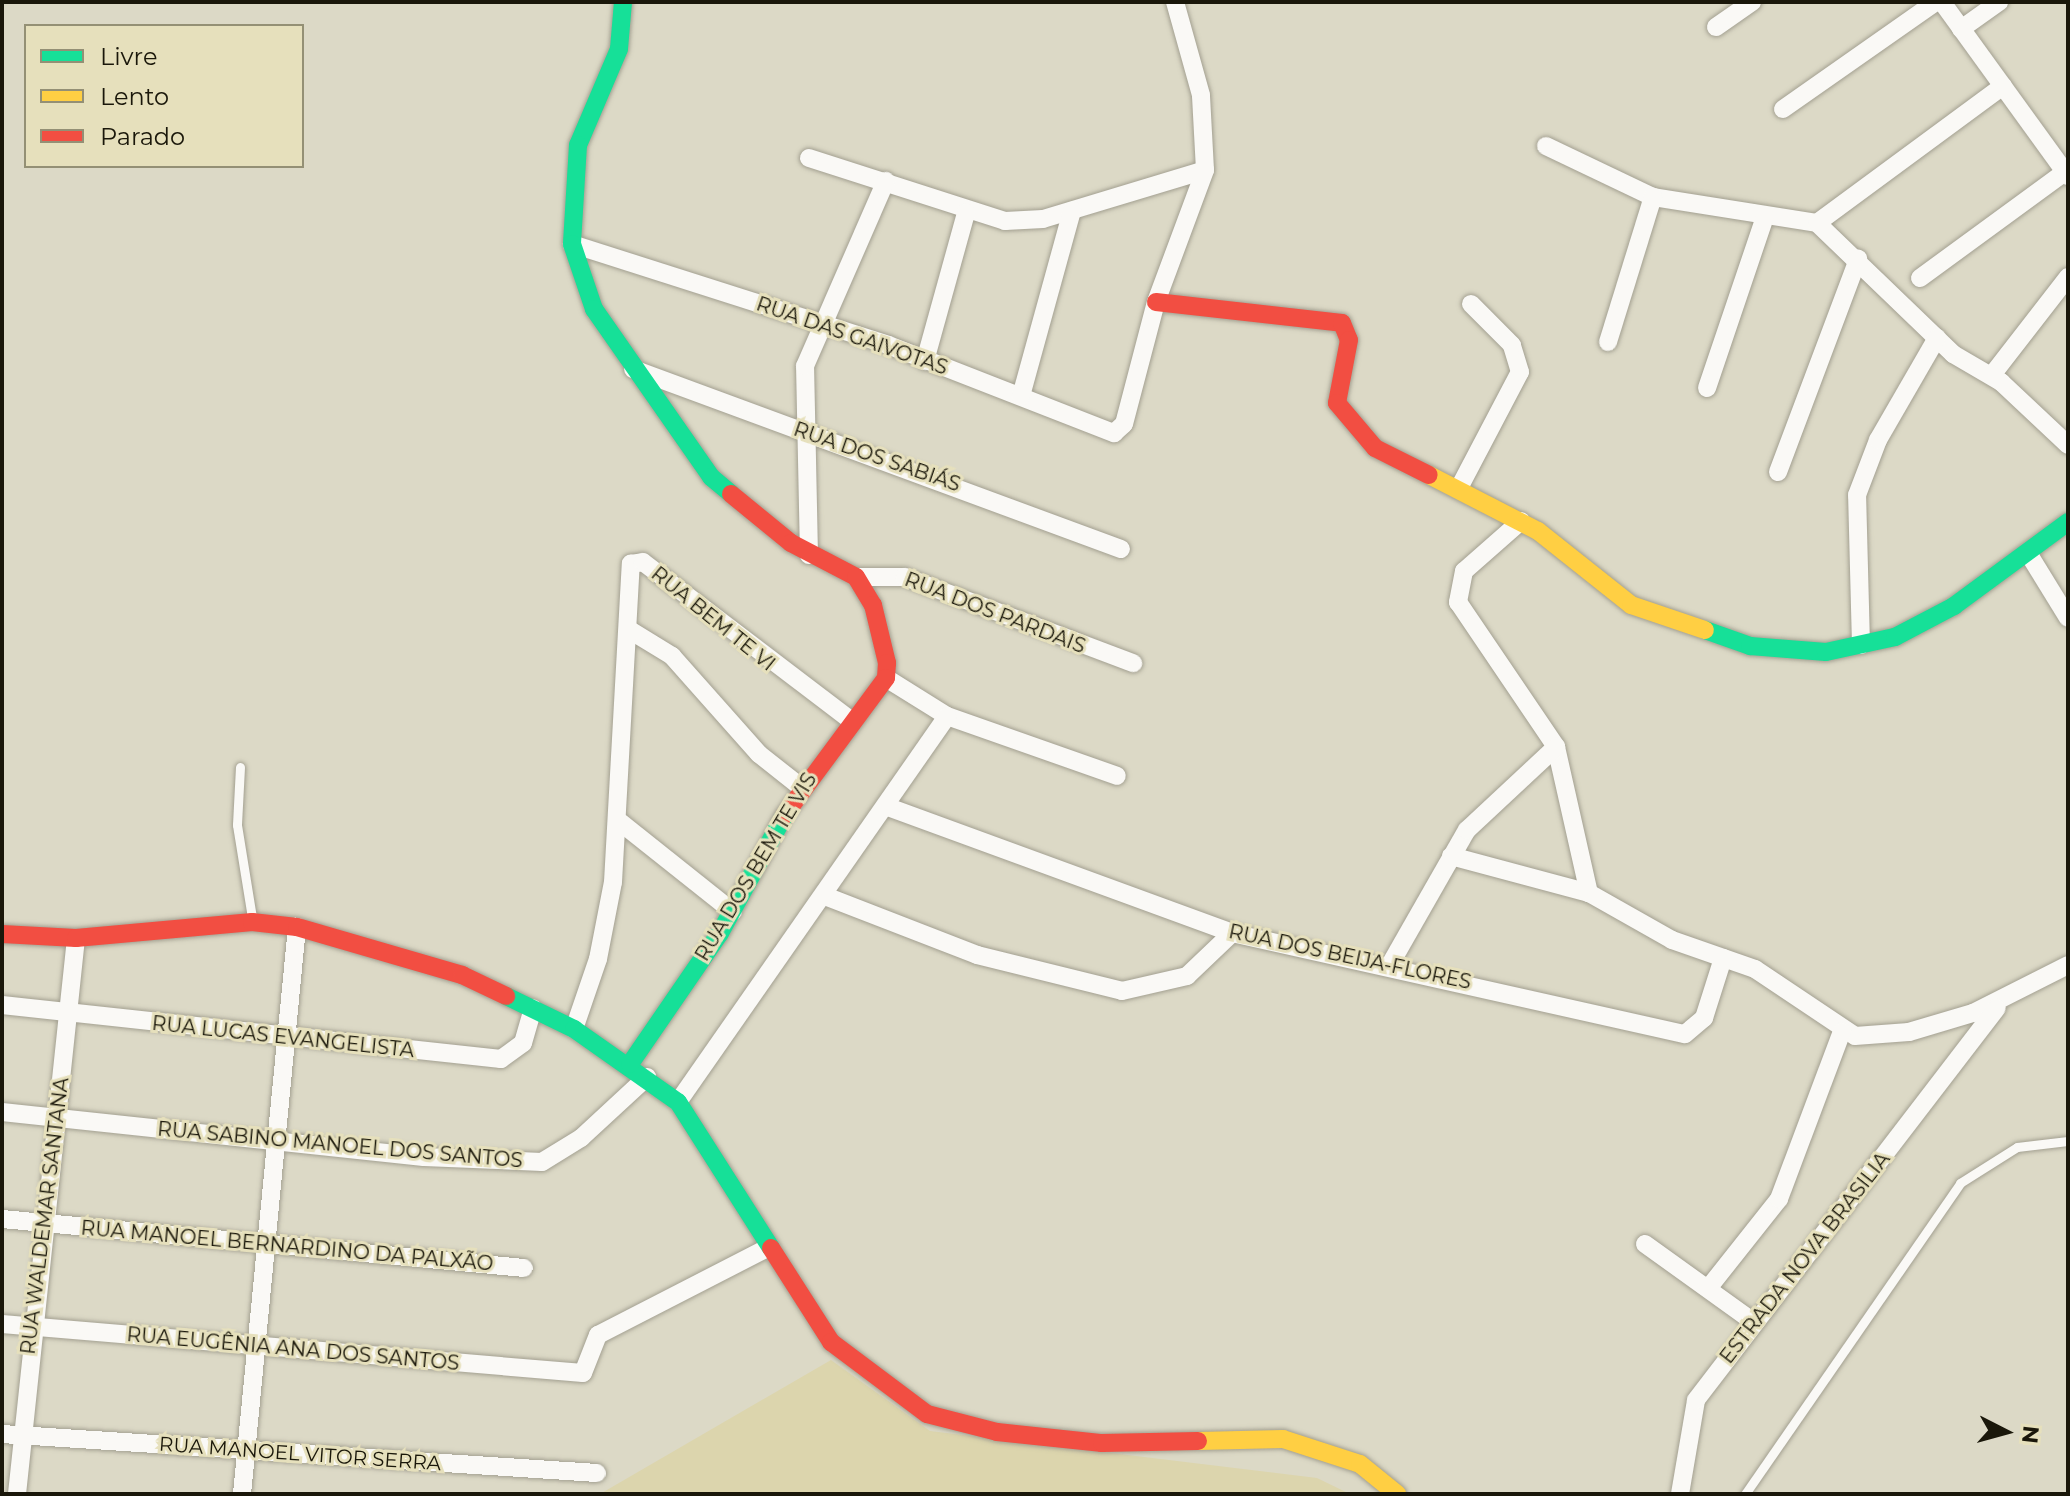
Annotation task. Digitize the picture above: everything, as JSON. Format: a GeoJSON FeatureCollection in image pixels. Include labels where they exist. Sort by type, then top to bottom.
{"type":"FeatureCollection","features":[{"type":"Feature","properties":{"kind":"street"},"geometry":{"type":"LineString","coordinates":[[623,2],[619,49],[578,145],[572,244],[594,309],[631,368],[711,477],[809,555],[856,577],[882,628],[886,678],[947,716],[1117,776]]}},
{"type":"Feature","properties":{"kind":"street"},"geometry":{"type":"LineString","coordinates":[[1175,2],[1201,95],[1205,170],[1156,302],[1342,323],[1345,355],[1337,403],[1351,424],[1386,455],[1459,488],[1521,521],[1631,605],[1669,624],[1798,652],[1861,645],[1924,624],[2068,522]]}},
{"type":"Feature","properties":{"kind":"street"},"geometry":{"type":"LineString","coordinates":[[1716,27],[1752,2]]}},
{"type":"Feature","properties":{"kind":"street"},"geometry":{"type":"LineString","coordinates":[[1783,109],[1939,2],[1961,29],[2066,174],[1920,278]]}},
{"type":"Feature","properties":{"kind":"street"},"geometry":{"type":"LineString","coordinates":[[1961,29],[1999,2]]}},
{"type":"Feature","properties":{"kind":"street"},"geometry":{"type":"LineString","coordinates":[[1817,223],[2003,86]]}},
{"type":"Feature","properties":{"kind":"street"},"geometry":{"type":"LineString","coordinates":[[1546,146],[1653,197],[1817,223],[1969,368],[1992,375],[2068,445]]}},
{"type":"Feature","properties":{"kind":"street"},"geometry":{"type":"LineString","coordinates":[[809,158],[886,181],[966,213],[1021,222],[1072,211],[1205,170]]}},
{"type":"Feature","properties":{"kind":"street"},"geometry":{"type":"LineString","coordinates":[[809,555],[812,497],[803,432],[805,366],[826,327],[886,181]]}},
{"type":"Feature","properties":{"kind":"street"},"geometry":{"type":"LineString","coordinates":[[1608,342],[1653,197]]}},
{"type":"Feature","properties":{"kind":"street"},"geometry":{"type":"LineString","coordinates":[[1021,396],[1072,211]]}},
{"type":"Feature","properties":{"kind":"street"},"geometry":{"type":"LineString","coordinates":[[925,361],[966,213]]}},
{"type":"Feature","properties":{"kind":"street"},"geometry":{"type":"LineString","coordinates":[[1707,388],[1765,217]]}},
{"type":"Feature","properties":{"kind":"street","name":"RUA DAS GAIVOTAS"},"geometry":{"type":"LineString","coordinates":[[572,244],[925,361],[1021,396],[1099,433],[1124,424],[1156,302]]}},
{"type":"Feature","properties":{"kind":"street"},"geometry":{"type":"LineString","coordinates":[[1778,472],[1858,259]]}},
{"type":"Feature","properties":{"kind":"street"},"geometry":{"type":"LineString","coordinates":[[1992,375],[2068,277]]}},
{"type":"Feature","properties":{"kind":"street"},"geometry":{"type":"LineString","coordinates":[[1459,488],[1520,372],[1505,335],[1471,304]]}},
{"type":"Feature","properties":{"kind":"street"},"geometry":{"type":"LineString","coordinates":[[1861,645],[1857,495],[1878,440],[1937,338]]}},
{"type":"Feature","properties":{"kind":"street","name":"RUA DOS SABIÁS"},"geometry":{"type":"LineString","coordinates":[[631,368],[1121,549]]}},
{"type":"Feature","properties":{"kind":"street"},"geometry":{"type":"LineString","coordinates":[[1521,521],[1464,571],[1458,602],[1556,747],[1589,893]]}},
{"type":"Feature","properties":{"kind":"street"},"geometry":{"type":"LineString","coordinates":[[2028,553],[2068,618]]}},
{"type":"Feature","properties":{"kind":"street","name":"RUA BEM TE VI"},"geometry":{"type":"LineString","coordinates":[[574,1029],[603,943],[620,822],[630,569],[637,560],[849,719]]}},
{"type":"Feature","properties":{"kind":"street","name":"RUA DOS PARDAIS"},"geometry":{"type":"LineString","coordinates":[[856,577],[922,583],[1133,663]]}},
{"type":"Feature","properties":{"kind":"street"},"geometry":{"type":"LineString","coordinates":[[628,629],[679,663],[759,754],[802,788]]}},
{"type":"Feature","properties":{"kind":"street","name":"RUA DOS BEM TE VIS"},"geometry":{"type":"LineString","coordinates":[[630,1064],[733,912],[802,788],[849,719],[886,678]]}},
{"type":"Feature","properties":{"kind":"street"},"geometry":{"type":"LineString","coordinates":[[678,1102],[888,807],[947,716]]}},
{"type":"Feature","properties":{"kind":"street"},"geometry":{"type":"LineString","coordinates":[[1391,963],[1467,830],[1556,747]]}},
{"type":"Feature","properties":{"kind":"street","name":"RUA DOS BEIJA-FLORES"},"geometry":{"type":"LineString","coordinates":[[888,807],[1232,933],[1391,963],[1685,1034],[1704,1018],[1723,958]]}},
{"type":"Feature","properties":{"kind":"street"},"geometry":{"type":"LineString","coordinates":[[620,822],[733,912]]}},
{"type":"Feature","properties":{"kind":"street"},"geometry":{"type":"LineString","coordinates":[[1451,856],[1589,893],[1672,940],[1755,969],[1842,1031],[1881,1038],[2002,1003],[2068,965]]}},
{"type":"Feature","properties":{"kind":"street"},"geometry":{"type":"LineString","coordinates":[[825,896],[977,955],[1122,991],[1187,976],[1232,933]]}},
{"type":"Feature","properties":{"kind":"street"},"geometry":{"type":"LineString","coordinates":[[2,934],[76,938],[252,922],[297,927],[444,968],[574,1029],[630,1064],[678,1102],[831,1342],[927,1414],[997,1432],[1102,1443],[1283,1439],[1360,1464],[1397,1494]]}},
{"type":"Feature","properties":{"kind":"street"},"geometry":{"type":"LineString","coordinates":[[242,1494],[297,927]]}},
{"type":"Feature","properties":{"kind":"street","name":"RUA WALDEMAR SANTANA"},"geometry":{"type":"LineString","coordinates":[[17,1494],[41,1222],[59,1117],[76,938]]}},
{"type":"Feature","properties":{"kind":"street","name":"ESTRADA NOVA BRASILIA"},"geometry":{"type":"LineString","coordinates":[[1680,1494],[1696,1400],[2002,1003]]}},
{"type":"Feature","properties":{"kind":"street","name":"RUA LUCAS EVANGELISTA"},"geometry":{"type":"LineString","coordinates":[[2,1005],[501,1059],[523,1043],[533,1008]]}},
{"type":"Feature","properties":{"kind":"street"},"geometry":{"type":"LineString","coordinates":[[1710,1286],[1779,1199],[1842,1031]]}},
{"type":"Feature","properties":{"kind":"street","name":"RUA SABINO MANOEL DOS SANTOS"},"geometry":{"type":"LineString","coordinates":[[2,1112],[274,1142],[542,1162],[581,1138],[647,1077]]}},
{"type":"Feature","properties":{"kind":"street","name":"RUA MANOEL BERNARDINO DA PALXÃO"},"geometry":{"type":"LineString","coordinates":[[2,1219],[524,1268]]}},
{"type":"Feature","properties":{"kind":"street"},"geometry":{"type":"LineString","coordinates":[[1645,1244],[1710,1286],[1755,1323]]}},
{"type":"Feature","properties":{"kind":"street","name":"RUA EUGÊNIA ANA DOS SANTOS"},"geometry":{"type":"LineString","coordinates":[[2,1324],[254,1349],[583,1373],[598,1335],[769,1247]]}},
{"type":"Feature","properties":{"kind":"street","name":"RUA MANOEL VITOR SERRA"},"geometry":{"type":"LineString","coordinates":[[2,1434],[597,1473]]}},
{"type":"Feature","properties":{"kind":"lane"},"geometry":{"type":"LineString","coordinates":[[240,767],[237,825],[252,922]]}},
{"type":"Feature","properties":{"kind":"lane"},"geometry":{"type":"LineString","coordinates":[[1745,1494],[1960,1183],[2017,1147],[2068,1141]]}},
{"type":"Feature","properties":{"kind":"shaded area"},"geometry":{"type":"Polygon","coordinates":[[[831,1360],[930,1431],[1317,1478],[1350,1494],[600,1494],[831,1360]]]}},
{"type":"Feature","properties":{"kind":"traffic: fast"},"geometry":{"type":"LineString","coordinates":[[623,2],[619,49],[578,145],[572,244],[594,309],[711,477],[731,494]]}},
{"type":"Feature","properties":{"kind":"traffic: fast"},"geometry":{"type":"LineString","coordinates":[[1705,630],[1750,646],[1826,652],[1895,637],[1954,606],[2068,522]]}},
{"type":"Feature","properties":{"kind":"traffic: fast"},"geometry":{"type":"LineString","coordinates":[[630,1064],[720,933],[784,816]]}},
{"type":"Feature","properties":{"kind":"traffic: fast"},"geometry":{"type":"LineString","coordinates":[[506,996],[574,1029],[678,1102],[771,1248]]}},
{"type":"Feature","properties":{"kind":"traffic: slow"},"geometry":{"type":"LineString","coordinates":[[1429,475],[1538,531],[1631,605],[1705,630]]}},
{"type":"Feature","properties":{"kind":"traffic: slow"},"geometry":{"type":"LineString","coordinates":[[1198,1441],[1283,1439],[1360,1464],[1397,1494]]}},
{"type":"Feature","properties":{"kind":"traffic: jam"},"geometry":{"type":"LineString","coordinates":[[1156,302],[1342,323],[1349,340],[1337,403],[1375,448],[1429,475]]}},
{"type":"Feature","properties":{"kind":"traffic: jam"},"geometry":{"type":"LineString","coordinates":[[731,494],[791,543],[856,577],[873,605],[887,663],[886,678],[784,816]]}},
{"type":"Feature","properties":{"kind":"traffic: jam"},"geometry":{"type":"LineString","coordinates":[[2,934],[76,938],[252,922],[297,927],[462,975],[506,996]]}},
{"type":"Feature","properties":{"kind":"traffic: jam"},"geometry":{"type":"LineString","coordinates":[[771,1248],[831,1342],[927,1414],[997,1432],[1102,1443],[1198,1441]]}}]}
